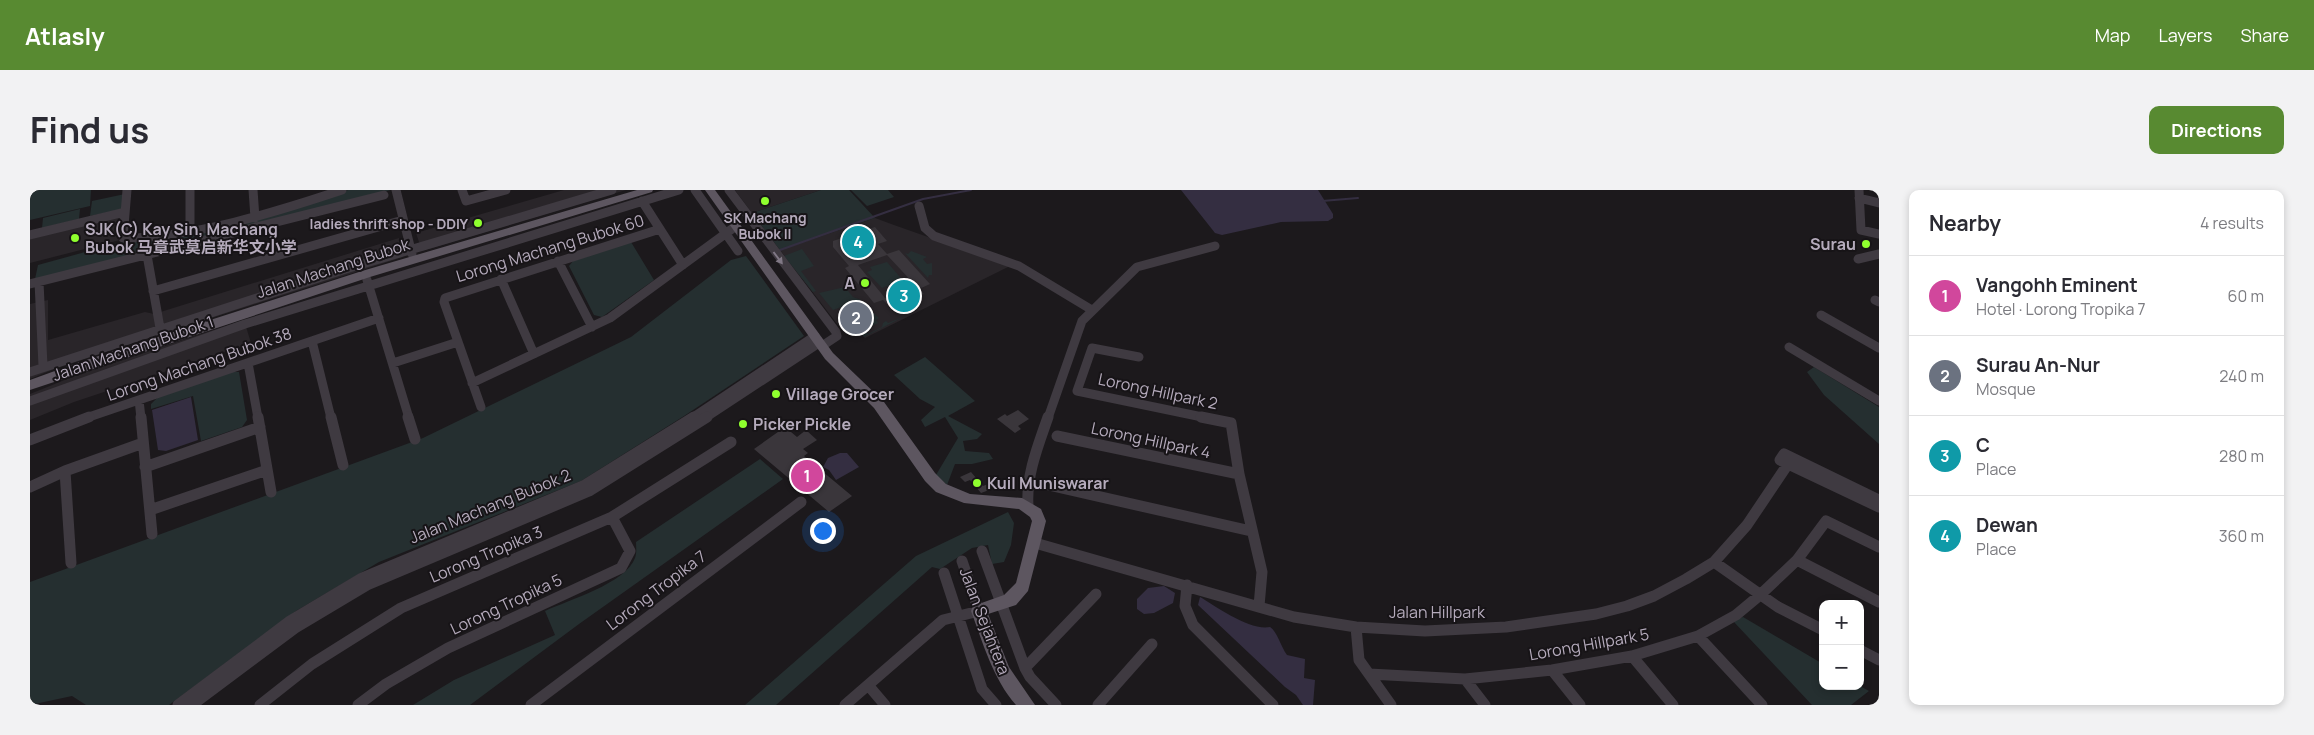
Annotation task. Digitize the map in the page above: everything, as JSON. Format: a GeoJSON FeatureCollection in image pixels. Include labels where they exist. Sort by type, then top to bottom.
{"type":"FeatureCollection","features":[{"type":"Feature","properties":{"kind":"main road","name":"Jalan Machang Bubok"},"geometry":{"type":"LineString","coordinates":[[30,385],[79,367],[368,280],[412,255],[648,190]]}},
{"type":"Feature","properties":{"kind":"main road"},"geometry":{"type":"LineString","coordinates":[[710,190],[774,276],[819,342],[838,366],[880,405],[930,476],[941,488],[969,499],[1028,506],[1038,517],[1035,543],[1023,586],[1010,600],[979,610]]}},
{"type":"Feature","properties":{"kind":"main road","name":"Jalan Sejahtera"},"geometry":{"type":"LineString","coordinates":[[979,610],[999,665],[1007,681],[1027,705]]}},
{"type":"Feature","properties":{"kind":"street"},"geometry":{"type":"LineString","coordinates":[[128,190],[124,238],[190,231],[255,218],[317,194],[342,190]]}},
{"type":"Feature","properties":{"kind":"street"},"geometry":{"type":"LineString","coordinates":[[190,190],[190,231]]}},
{"type":"Feature","properties":{"kind":"street"},"geometry":{"type":"LineString","coordinates":[[253,190],[255,218]]}},
{"type":"Feature","properties":{"kind":"street"},"geometry":{"type":"LineString","coordinates":[[396,190],[412,255]]}},
{"type":"Feature","properties":{"kind":"street"},"geometry":{"type":"LineString","coordinates":[[462,190],[466,201],[506,190]]}},
{"type":"Feature","properties":{"kind":"street"},"geometry":{"type":"LineString","coordinates":[[30,372],[160,328],[412,255],[612,190]]}},
{"type":"Feature","properties":{"kind":"street","name":"Jalan Machang Bubok"},"geometry":{"type":"LineString","coordinates":[[368,280],[679,190]]}},
{"type":"Feature","properties":{"kind":"street"},"geometry":{"type":"LineString","coordinates":[[695,190],[738,251]]}},
{"type":"Feature","properties":{"kind":"street"},"geometry":{"type":"LineString","coordinates":[[729,190],[837,336],[819,342]]}},
{"type":"Feature","properties":{"kind":"street"},"geometry":{"type":"LineString","coordinates":[[1879,203],[1859,194],[1861,230],[1879,234]]}},
{"type":"Feature","properties":{"kind":"street"},"geometry":{"type":"LineString","coordinates":[[44,366],[35,283],[384,195]]}},
{"type":"Feature","properties":{"kind":"street"},"geometry":{"type":"LineString","coordinates":[[642,201],[683,265]]}},
{"type":"Feature","properties":{"kind":"street"},"geometry":{"type":"LineString","coordinates":[[919,206],[925,228],[934,236],[1019,266],[1092,310]]}},
{"type":"Feature","properties":{"kind":"street"},"geometry":{"type":"LineString","coordinates":[[30,235],[125,212]]}},
{"type":"Feature","properties":{"kind":"street"},"geometry":{"type":"LineString","coordinates":[[153,291],[403,220]]}},
{"type":"Feature","properties":{"kind":"street"},"geometry":{"type":"LineString","coordinates":[[472,384],[610,318],[736,226]]}},
{"type":"Feature","properties":{"kind":"street","name":"Lorong Machang Bubok 60"},"geometry":{"type":"LineString","coordinates":[[481,407],[444,302],[445,298],[660,229]]}},
{"type":"Feature","properties":{"kind":"street"},"geometry":{"type":"LineString","coordinates":[[749,243],[764,238]]}},
{"type":"Feature","properties":{"kind":"street"},"geometry":{"type":"LineString","coordinates":[[1028,506],[1027,487],[1036,451],[1082,321],[1137,267],[1215,246]]}},
{"type":"Feature","properties":{"kind":"street"},"geometry":{"type":"LineString","coordinates":[[1858,259],[1879,254]]}},
{"type":"Feature","properties":{"kind":"street"},"geometry":{"type":"LineString","coordinates":[[147,255],[160,328]]}},
{"type":"Feature","properties":{"kind":"street"},"geometry":{"type":"LineString","coordinates":[[558,261],[592,327]]}},
{"type":"Feature","properties":{"kind":"street"},"geometry":{"type":"LineString","coordinates":[[774,276],[789,272]]}},
{"type":"Feature","properties":{"kind":"street"},"geometry":{"type":"LineString","coordinates":[[501,279],[534,354]]}},
{"type":"Feature","properties":{"kind":"street"},"geometry":{"type":"LineString","coordinates":[[368,280],[415,439]]}},
{"type":"Feature","properties":{"kind":"street","name":"Jalan Machang Bubok 1"},"geometry":{"type":"LineString","coordinates":[[30,401],[368,280]]}},
{"type":"Feature","properties":{"kind":"street"},"geometry":{"type":"LineString","coordinates":[[1821,315],[1879,348]]}},
{"type":"Feature","properties":{"kind":"street","name":"Lorong Machang Bubok 38"},"geometry":{"type":"LineString","coordinates":[[30,440],[77,421],[379,318]]}},
{"type":"Feature","properties":{"kind":"street"},"geometry":{"type":"LineString","coordinates":[[312,341],[343,465]]}},
{"type":"Feature","properties":{"kind":"street"},"geometry":{"type":"LineString","coordinates":[[392,363],[458,342]]}},
{"type":"Feature","properties":{"kind":"street","name":"Jalan Machang Bubok 2"},"geometry":{"type":"LineString","coordinates":[[178,705],[290,620],[362,578],[585,485],[819,342]]}},
{"type":"Feature","properties":{"kind":"street"},"geometry":{"type":"LineString","coordinates":[[1789,347],[1879,401]]}},
{"type":"Feature","properties":{"kind":"street","name":"Lorong Hillpark 2"},"geometry":{"type":"LineString","coordinates":[[1139,357],[1092,348],[1077,391],[1231,423],[1239,474],[1262,572],[1259,606]]}},
{"type":"Feature","properties":{"kind":"street"},"geometry":{"type":"LineString","coordinates":[[248,363],[271,492]]}},
{"type":"Feature","properties":{"kind":"street","name":"Jalan Machang Bubok 2"},"geometry":{"type":"LineString","coordinates":[[192,705],[295,628],[367,585],[589,491],[771,370]]}},
{"type":"Feature","properties":{"kind":"street"},"geometry":{"type":"LineString","coordinates":[[139,400],[152,534]]}},
{"type":"Feature","properties":{"kind":"street"},"geometry":{"type":"LineString","coordinates":[[146,467],[260,427]]}},
{"type":"Feature","properties":{"kind":"street","name":"Lorong Hillpark 4"},"geometry":{"type":"LineString","coordinates":[[1057,436],[1239,474]]}},
{"type":"Feature","properties":{"kind":"street","name":"Lorong Tropika 3"},"geometry":{"type":"LineString","coordinates":[[260,705],[312,664],[401,608],[612,517],[731,442]]}},
{"type":"Feature","properties":{"kind":"street"},"geometry":{"type":"LineString","coordinates":[[30,487],[66,471],[143,443]]}},
{"type":"Feature","properties":{"kind":"street","name":"Jalan Hillpark"},"geometry":{"type":"LineString","coordinates":[[1035,543],[1294,617],[1356,627],[1465,631],[1506,628],[1579,617],[1627,606],[1654,596],[1714,562],[1747,526],[1788,464],[1780,460],[1784,454],[1879,500]]}},
{"type":"Feature","properties":{"kind":"street"},"geometry":{"type":"LineString","coordinates":[[1788,464],[1879,507]]}},
{"type":"Feature","properties":{"kind":"street"},"geometry":{"type":"LineString","coordinates":[[150,510],[267,470]]}},
{"type":"Feature","properties":{"kind":"street"},"geometry":{"type":"LineString","coordinates":[[66,471],[71,563]]}},
{"type":"Feature","properties":{"kind":"street"},"geometry":{"type":"LineString","coordinates":[[1044,484],[1251,531]]}},
{"type":"Feature","properties":{"kind":"street","name":"Lorong Tropika 7"},"geometry":{"type":"LineString","coordinates":[[532,705],[800,502]]}},
{"type":"Feature","properties":{"kind":"street","name":"Lorong Tropika 5"},"geometry":{"type":"LineString","coordinates":[[358,705],[382,686],[451,647],[614,573],[621,568],[630,551],[612,517]]}},
{"type":"Feature","properties":{"kind":"street","name":"Lorong Hillpark 5"},"geometry":{"type":"LineString","coordinates":[[1369,674],[1464,678],[1552,670],[1632,656],[1698,636],[1736,615],[1797,560],[1826,521],[1879,547]]}},
{"type":"Feature","properties":{"kind":"street"},"geometry":{"type":"LineString","coordinates":[[982,551],[1025,668],[1030,677],[1056,705]]}},
{"type":"Feature","properties":{"kind":"street"},"geometry":{"type":"LineString","coordinates":[[1797,560],[1879,602]]}},
{"type":"Feature","properties":{"kind":"street","name":"Jalan Sejahtera"},"geometry":{"type":"LineString","coordinates":[[962,561],[979,610]]}},
{"type":"Feature","properties":{"kind":"street"},"geometry":{"type":"LineString","coordinates":[[1714,562],[1760,595],[1819,628]]}},
{"type":"Feature","properties":{"kind":"street"},"geometry":{"type":"LineString","coordinates":[[944,573],[982,689],[996,705]]}},
{"type":"Feature","properties":{"kind":"street"},"geometry":{"type":"LineString","coordinates":[[1187,585],[1184,606],[1186,616],[1193,626],[1273,705]]}},
{"type":"Feature","properties":{"kind":"street"},"geometry":{"type":"LineString","coordinates":[[1025,668],[1096,594]]}},
{"type":"Feature","properties":{"kind":"street"},"geometry":{"type":"LineString","coordinates":[[845,705],[943,620],[979,610]]}},
{"type":"Feature","properties":{"kind":"street"},"geometry":{"type":"LineString","coordinates":[[1356,627],[1359,660],[1391,705]]}},
{"type":"Feature","properties":{"kind":"street"},"geometry":{"type":"LineString","coordinates":[[1698,636],[1762,705]]}},
{"type":"Feature","properties":{"kind":"street"},"geometry":{"type":"LineString","coordinates":[[1098,705],[1152,644]]}},
{"type":"Feature","properties":{"kind":"street"},"geometry":{"type":"LineString","coordinates":[[1864,652],[1879,660]]}},
{"type":"Feature","properties":{"kind":"street"},"geometry":{"type":"LineString","coordinates":[[1632,656],[1673,705]]}},
{"type":"Feature","properties":{"kind":"street"},"geometry":{"type":"LineString","coordinates":[[1552,670],[1580,705]]}},
{"type":"Feature","properties":{"kind":"street"},"geometry":{"type":"LineString","coordinates":[[1464,678],[1485,705]]}},
{"type":"Feature","properties":{"kind":"street"},"geometry":{"type":"LineString","coordinates":[[868,685],[885,705]]}},
{"type":"Feature","properties":{"kind":"shaded area"},"geometry":{"type":"Polygon","coordinates":[[[30,190],[91,190],[90,206],[30,220],[30,190]]]}},
{"type":"Feature","properties":{"kind":"shaded area"},"geometry":{"type":"Polygon","coordinates":[[[348,190],[391,190],[35,279],[38,265],[125,241],[157,237],[330,197],[348,190]]]}},
{"type":"Feature","properties":{"kind":"shaded area"},"geometry":{"type":"Polygon","coordinates":[[[564,190],[626,190],[422,251],[416,233],[564,190]]]}},
{"type":"Feature","properties":{"kind":"shaded area","name":"SK Machang Bubok II"},"geometry":{"type":"Polygon","coordinates":[[[735,190],[821,190],[752,213],[735,190]]]}},
{"type":"Feature","properties":{"kind":"shaded area"},"geometry":{"type":"Polygon","coordinates":[[[821,190],[849,190],[875,218],[780,250],[752,213],[821,190]]]}},
{"type":"Feature","properties":{"kind":"shaded area"},"geometry":{"type":"Polygon","coordinates":[[[851,190],[888,190],[894,197],[867,206],[851,190]]]}},
{"type":"Feature","properties":{"kind":"shaded area"},"geometry":{"type":"Polygon","coordinates":[[[1181,190],[1318,190],[1333,214],[1333,218],[1328,221],[1281,222],[1222,235],[1215,233],[1181,190]]]}},
{"type":"Feature","properties":{"kind":"shaded area"},"geometry":{"type":"Polygon","coordinates":[[[125,194],[123,209],[90,216],[92,201],[125,194]]]}},
{"type":"Feature","properties":{"kind":"shaded area"},"geometry":{"type":"Polygon","coordinates":[[[80,209],[79,219],[42,228],[43,218],[80,209]]]}},
{"type":"Feature","properties":{"kind":"shaded area","name":"SJK(C) Kay Sin, Machang Bubok 马章武莫启新华文小学"},"geometry":{"type":"Polygon","coordinates":[[[118,215],[122,217],[120,240],[30,263],[30,237],[118,215]]]}},
{"type":"Feature","properties":{"kind":"shaded area"},"geometry":{"type":"Polygon","coordinates":[[[875,218],[1010,266],[865,338],[858,330],[845,334],[780,250],[875,218]]]}},
{"type":"Feature","properties":{"kind":"shaded area"},"geometry":{"type":"Polygon","coordinates":[[[399,238],[403,257],[64,365],[30,379],[30,304],[48,300],[48,340],[145,312],[154,314],[399,238]]]}},
{"type":"Feature","properties":{"kind":"shaded area"},"geometry":{"type":"Polygon","coordinates":[[[631,242],[654,280],[602,317],[594,315],[569,266],[573,261],[631,242]]]}},
{"type":"Feature","properties":{"kind":"shaded area"},"geometry":{"type":"Polygon","coordinates":[[[802,249],[814,266],[801,271],[816,291],[813,292],[784,256],[802,249]]]}},
{"type":"Feature","properties":{"kind":"shaded area"},"geometry":{"type":"Polygon","coordinates":[[[911,251],[927,257],[923,259],[927,264],[932,263],[932,275],[929,275],[928,278],[905,253],[908,254],[911,251]]]}},
{"type":"Feature","properties":{"kind":"shaded area"},"geometry":{"type":"Polygon","coordinates":[[[746,256],[804,336],[684,416],[581,481],[379,562],[296,611],[169,705],[86,705],[72,696],[30,705],[30,582],[423,438],[631,337],[731,260],[746,256]]]}},
{"type":"Feature","properties":{"kind":"shaded area"},"geometry":{"type":"Polygon","coordinates":[[[887,262],[906,284],[890,290],[887,286],[882,288],[867,272],[872,270],[870,267],[887,262]]]}},
{"type":"Feature","properties":{"kind":"shaded area"},"geometry":{"type":"Polygon","coordinates":[[[845,287],[853,297],[861,300],[833,310],[819,293],[845,287]]]}},
{"type":"Feature","properties":{"kind":"shaded area"},"geometry":{"type":"Polygon","coordinates":[[[869,309],[879,318],[876,320],[878,323],[864,330],[868,334],[882,327],[886,321],[888,323],[903,317],[864,337],[858,329],[850,332],[848,328],[868,327],[866,324],[872,322],[866,310],[869,309]]]}},
{"type":"Feature","properties":{"kind":"shaded area"},"geometry":{"type":"Polygon","coordinates":[[[244,320],[251,343],[74,402],[30,420],[30,394],[77,375],[244,320]]]}},
{"type":"Feature","properties":{"kind":"shaded area"},"geometry":{"type":"Polygon","coordinates":[[[925,357],[975,401],[948,416],[982,434],[977,439],[963,441],[965,451],[989,453],[993,459],[972,464],[955,464],[947,485],[936,475],[958,438],[945,417],[925,427],[921,420],[935,407],[920,399],[894,375],[925,357]]]}},
{"type":"Feature","properties":{"kind":"shaded area"},"geometry":{"type":"Polygon","coordinates":[[[1814,367],[1879,407],[1879,444],[1824,395],[1807,372],[1814,367]]]}},
{"type":"Feature","properties":{"kind":"shaded area"},"geometry":{"type":"Polygon","coordinates":[[[229,372],[239,372],[247,420],[242,427],[201,441],[193,396],[151,409],[151,404],[158,397],[229,372]]]}},
{"type":"Feature","properties":{"kind":"shaded area"},"geometry":{"type":"Polygon","coordinates":[[[191,397],[198,440],[166,451],[158,450],[152,410],[191,397]]]}},
{"type":"Feature","properties":{"kind":"shaded area"},"geometry":{"type":"Polygon","coordinates":[[[840,453],[847,453],[859,467],[836,480],[829,470],[823,467],[828,458],[840,453]]]}},
{"type":"Feature","properties":{"kind":"shaded area"},"geometry":{"type":"Polygon","coordinates":[[[760,459],[783,479],[579,624],[470,705],[413,705],[454,680],[555,635],[545,611],[596,590],[621,575],[630,567],[635,558],[636,542],[760,459]]]}},
{"type":"Feature","properties":{"kind":"shaded area"},"geometry":{"type":"Polygon","coordinates":[[[1008,512],[1014,523],[1011,545],[1004,562],[992,564],[988,545],[972,548],[940,569],[932,567],[776,705],[745,705],[916,556],[1008,512]]]}},
{"type":"Feature","properties":{"kind":"shaded area"},"geometry":{"type":"Polygon","coordinates":[[[1164,586],[1175,593],[1173,603],[1154,613],[1144,614],[1137,609],[1137,599],[1148,588],[1164,586]]]}},
{"type":"Feature","properties":{"kind":"shaded area"},"geometry":{"type":"Polygon","coordinates":[[[1200,597],[1244,622],[1262,627],[1270,627],[1275,632],[1287,655],[1305,659],[1304,678],[1315,680],[1313,705],[1303,705],[1296,695],[1285,687],[1198,605],[1200,597]]]}},
{"type":"Feature","properties":{"kind":"shaded area"},"geometry":{"type":"Polygon","coordinates":[[[1743,617],[1819,662],[1819,690],[1864,690],[1864,688],[1869,691],[1851,705],[1812,705],[1733,621],[1743,617]]]}},
{"type":"Feature","properties":{"kind":"building"},"geometry":{"type":"Polygon","coordinates":[[[875,227],[887,241],[878,244],[887,254],[899,250],[930,284],[919,289],[924,294],[889,306],[883,300],[874,303],[845,268],[849,266],[833,247],[833,241],[875,227]],[[887,255],[858,265],[885,298],[916,286],[887,255]]]}},
{"type":"Feature","properties":{"kind":"building"},"geometry":{"type":"Polygon","coordinates":[[[856,305],[859,309],[865,308],[872,322],[866,324],[867,326],[854,329],[853,327],[847,328],[840,314],[846,312],[844,308],[856,305]]]}},
{"type":"Feature","properties":{"kind":"building"},"geometry":{"type":"Polygon","coordinates":[[[1018,410],[1029,419],[1018,426],[1021,429],[1015,433],[997,419],[1018,410]]]}},
{"type":"Feature","properties":{"kind":"building"},"geometry":{"type":"Polygon","coordinates":[[[785,427],[797,437],[806,430],[817,440],[803,449],[808,453],[804,456],[852,496],[829,512],[754,449],[785,427]]]}},
{"type":"Feature","properties":{"kind":"building","name":"Kuil Muniswarar"},"geometry":{"type":"Polygon","coordinates":[[[971,472],[983,486],[988,484],[992,489],[981,493],[970,480],[965,482],[960,477],[971,472]]]}},
{"type":"Feature","properties":{"kind":"waterway"},"geometry":{"type":"LineString","coordinates":[[780,250],[923,199],[971,190]]}},
{"type":"Feature","properties":{"kind":"waterway"},"geometry":{"type":"LineString","coordinates":[[1322,201],[1358,198]]}},
{"type":"Feature","properties":{"kind":"place","name":"SK Machang Bubok II"},"geometry":{"type":"Point","coordinates":[765,201]}},
{"type":"Feature","properties":{"kind":"place","name":"ladies thrift shop - DDIY"},"geometry":{"type":"Point","coordinates":[478,223]}},
{"type":"Feature","properties":{"kind":"place","name":"SJK(C) Kay Sin, Machang Bubok 马章武莫启新华文小学"},"geometry":{"type":"Point","coordinates":[75,238]}},
{"type":"Feature","properties":{"kind":"place","name":"Dewan"},"geometry":{"type":"Point","coordinates":[858,242]}},
{"type":"Feature","properties":{"kind":"place","name":"Surau"},"geometry":{"type":"Point","coordinates":[1866,244]}},
{"type":"Feature","properties":{"kind":"place","name":"A"},"geometry":{"type":"Point","coordinates":[865,283]}},
{"type":"Feature","properties":{"kind":"place","name":"C"},"geometry":{"type":"Point","coordinates":[904,296]}},
{"type":"Feature","properties":{"kind":"place","name":"Surau An-Nur"},"geometry":{"type":"Point","coordinates":[856,318]}},
{"type":"Feature","properties":{"kind":"place","name":"Village Grocer"},"geometry":{"type":"Point","coordinates":[776,394]}},
{"type":"Feature","properties":{"kind":"place","name":"Picker Pickle"},"geometry":{"type":"Point","coordinates":[743,424]}},
{"type":"Feature","properties":{"kind":"place","name":"Vangohh Eminent"},"geometry":{"type":"Point","coordinates":[807,476]}},
{"type":"Feature","properties":{"kind":"place","name":"Kuil Muniswarar"},"geometry":{"type":"Point","coordinates":[977,483]}}]}
